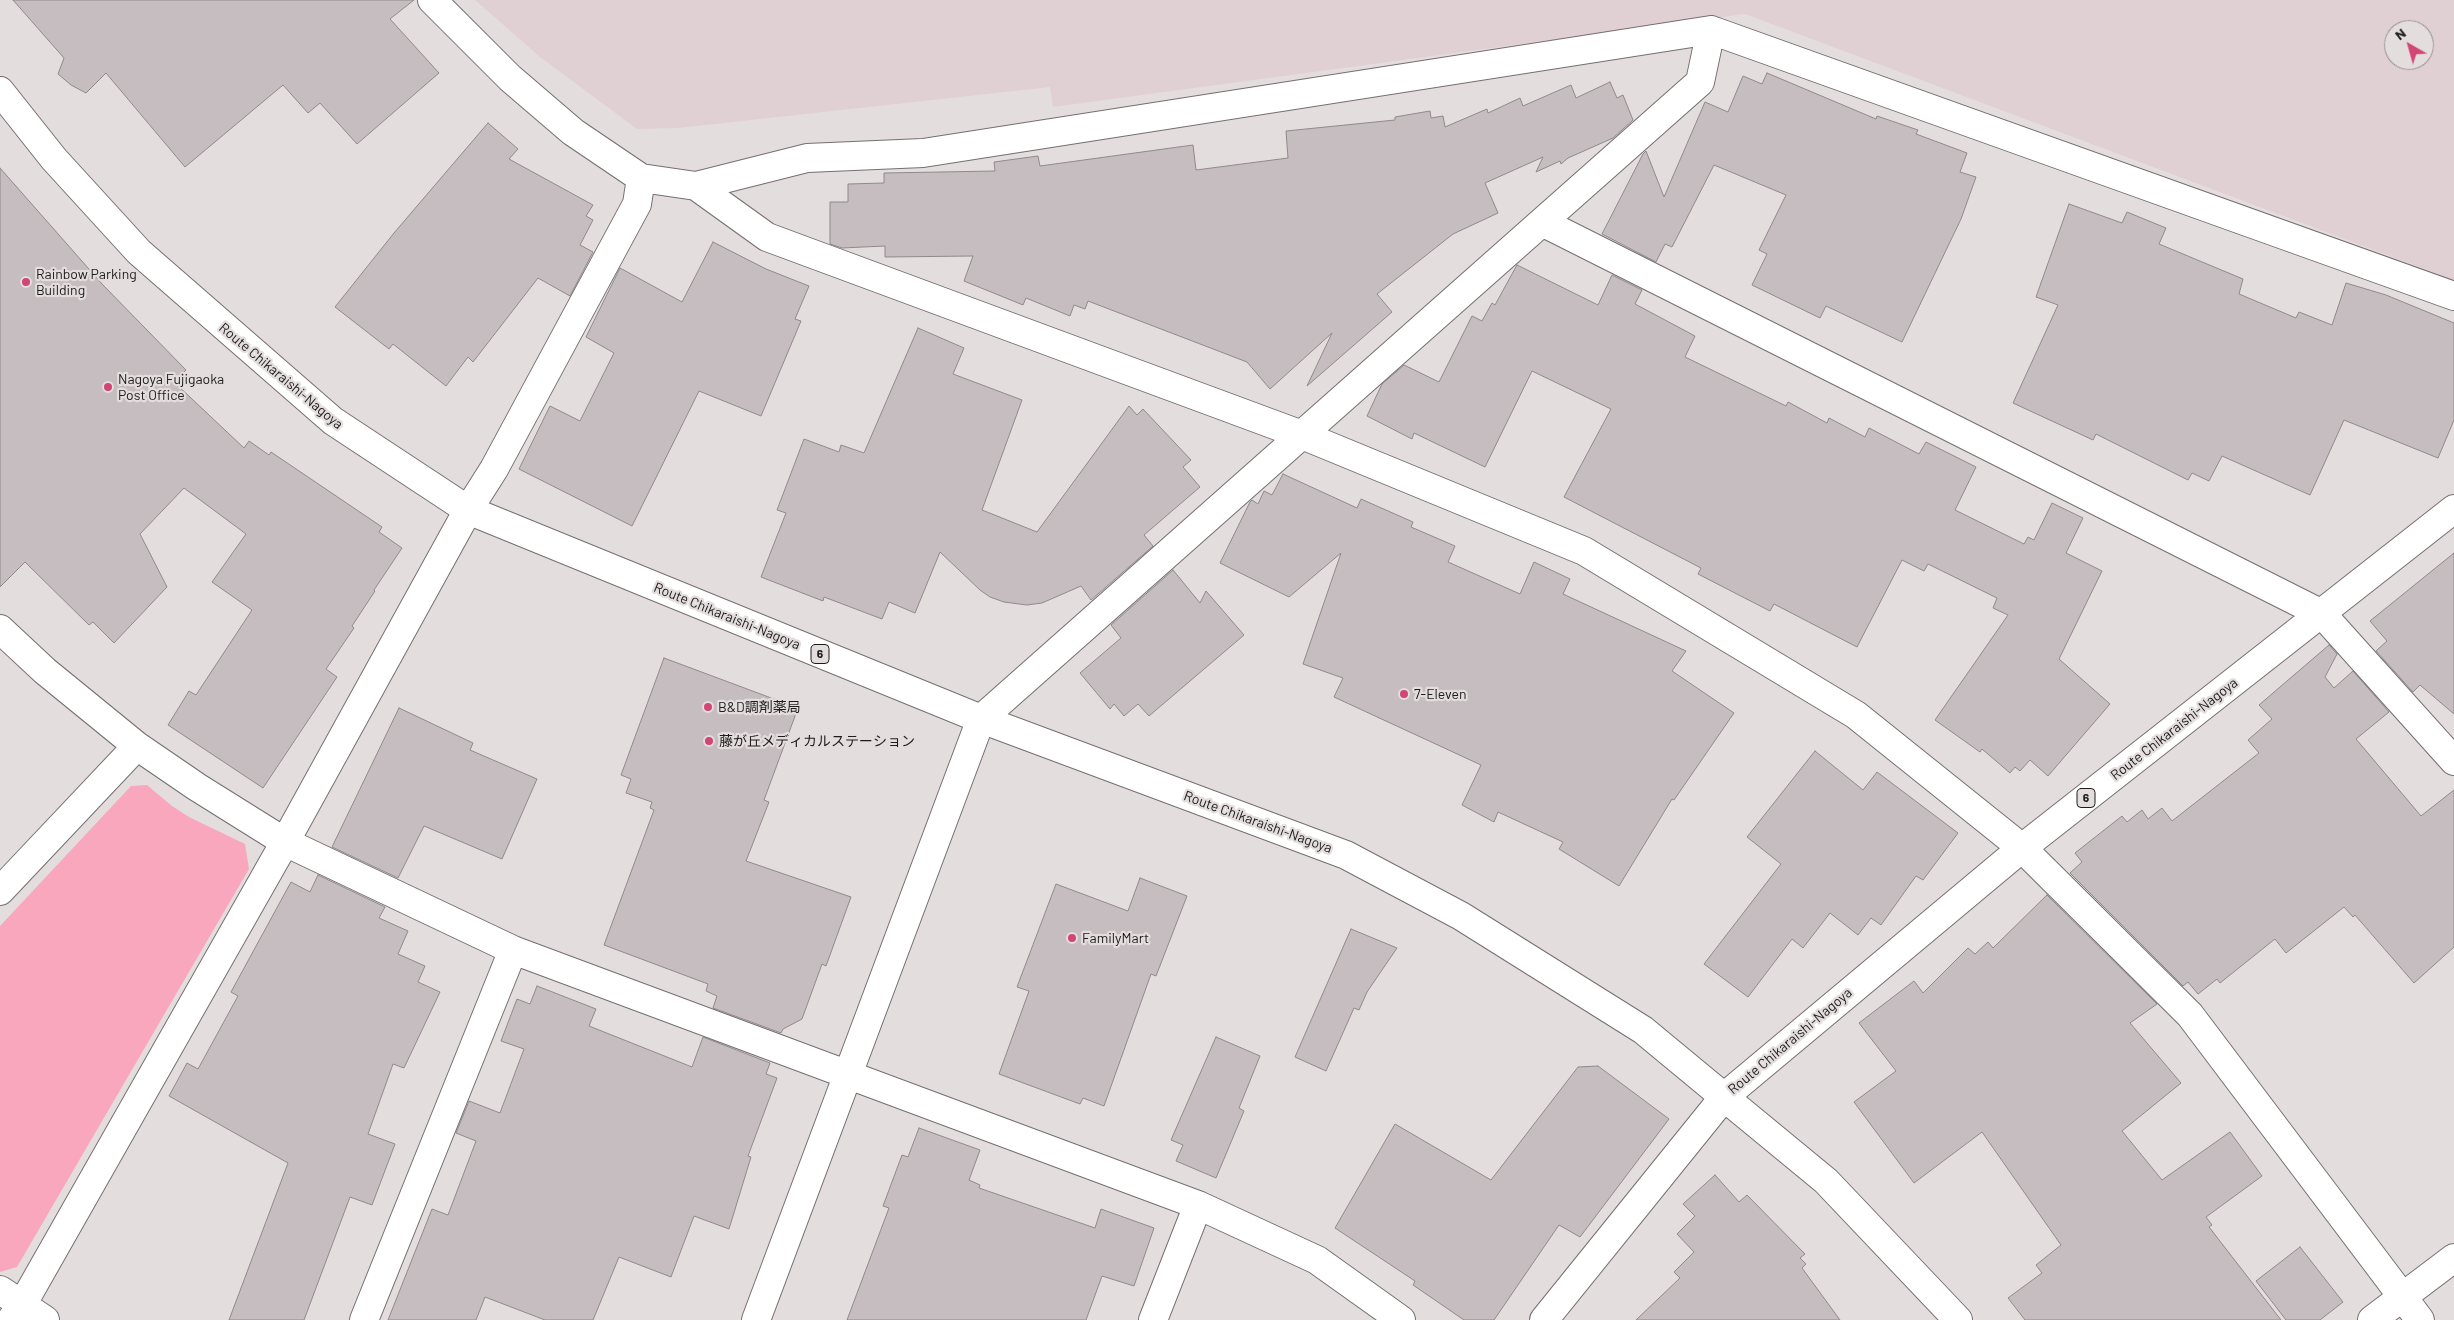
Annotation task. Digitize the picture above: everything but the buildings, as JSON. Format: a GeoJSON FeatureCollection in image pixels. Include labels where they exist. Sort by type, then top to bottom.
{"type":"FeatureCollection","features":[{"type":"Feature","properties":{"kind":"street"},"geometry":{"type":"LineString","coordinates":[[432,0],[510,78],[573,132],[641,178],[696,186],[807,158],[923,153],[1711,30],[2454,296]]}},
{"type":"Feature","properties":{"kind":"street"},"geometry":{"type":"LineString","coordinates":[[756,1320],[981,720],[1700,82],[1711,30]]}},
{"type":"Feature","properties":{"kind":"street","name":"Route Chikaraishi-Nagoya"},"geometry":{"type":"LineString","coordinates":[[0,91],[54,159],[139,252],[333,421],[468,510],[981,720],[1346,855],[1461,916],[1643,1030],[1724,1097],[2022,848],[2454,509]]}},
{"type":"Feature","properties":{"kind":"street"},"geometry":{"type":"LineString","coordinates":[[45,1320],[11,1305],[285,842],[468,510],[494,469],[637,204],[641,178]]}},
{"type":"Feature","properties":{"kind":"street"},"geometry":{"type":"LineString","coordinates":[[696,186],[767,237],[1302,435],[1584,550],[1856,715],[2022,848],[2190,1015],[2420,1320]]}},
{"type":"Feature","properties":{"kind":"street"},"geometry":{"type":"LineString","coordinates":[[1542,222],[2322,614],[2454,761]]}},
{"type":"Feature","properties":{"kind":"street"},"geometry":{"type":"LineString","coordinates":[[2,636],[137,746],[197,787],[285,842],[512,950],[1198,1205],[1316,1260],[1400,1320]]}},
{"type":"Feature","properties":{"kind":"street"},"geometry":{"type":"LineString","coordinates":[[0,891],[137,746]]}},
{"type":"Feature","properties":{"kind":"street"},"geometry":{"type":"LineString","coordinates":[[364,1320],[512,950]]}},
{"type":"Feature","properties":{"kind":"street"},"geometry":{"type":"LineString","coordinates":[[1544,1320],[1724,1097],[1826,1181],[1958,1320]]}},
{"type":"Feature","properties":{"kind":"street"},"geometry":{"type":"LineString","coordinates":[[1153,1320],[1198,1205]]}},
{"type":"Feature","properties":{"kind":"street"},"geometry":{"type":"LineString","coordinates":[[2372,1320],[2454,1258]]}},
{"type":"Feature","properties":{"kind":"shaded area"},"geometry":{"type":"Polygon","coordinates":[[[475,0],[2454,0],[2454,280],[1745,14],[1053,107],[1050,87],[679,128],[637,129],[540,57],[475,0]]]}},
{"type":"Feature","properties":{"kind":"shaded area"},"geometry":{"type":"Polygon","coordinates":[[[147,785],[172,806],[189,817],[245,844],[249,869],[17,1267],[0,1272],[0,926],[131,786],[147,785]]]}},
{"type":"Feature","properties":{"kind":"place","name":"Rainbow Parking Building"},"geometry":{"type":"Point","coordinates":[26,282]}},
{"type":"Feature","properties":{"kind":"place","name":"Nagoya Fujigaoka Post Office"},"geometry":{"type":"Point","coordinates":[108,387]}},
{"type":"Feature","properties":{"kind":"place","name":"7-Eleven"},"geometry":{"type":"Point","coordinates":[1404,694]}},
{"type":"Feature","properties":{"kind":"place","name":"B&D調剤薬局"},"geometry":{"type":"Point","coordinates":[708,707]}},
{"type":"Feature","properties":{"kind":"place","name":"藤が丘メディカルステーション"},"geometry":{"type":"Point","coordinates":[709,741]}},
{"type":"Feature","properties":{"kind":"place","name":"FamilyMart"},"geometry":{"type":"Point","coordinates":[1072,938]}}]}
